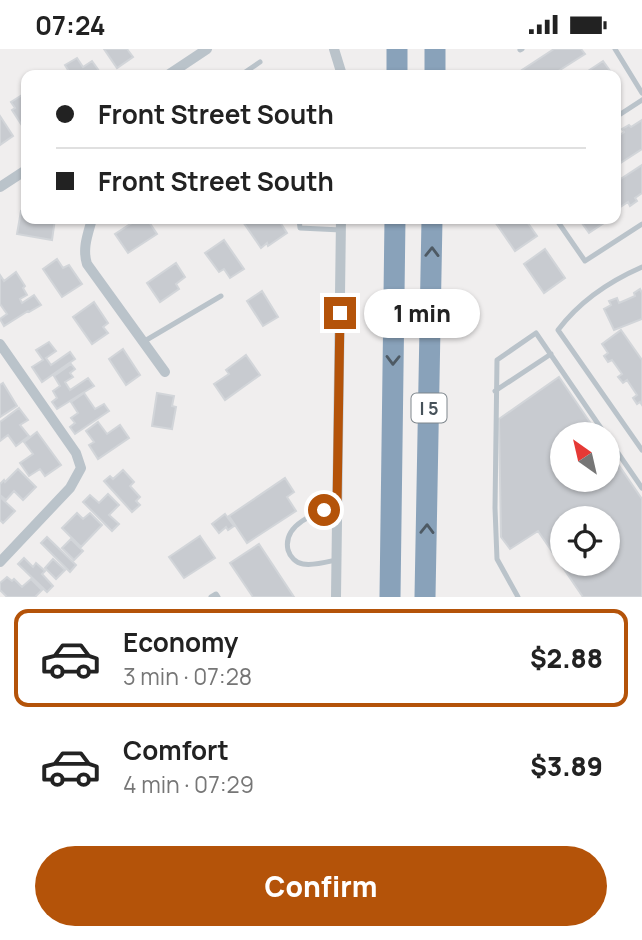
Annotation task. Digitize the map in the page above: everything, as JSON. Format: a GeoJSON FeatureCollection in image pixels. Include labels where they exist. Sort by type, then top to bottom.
{"type":"FeatureCollection","features":[{"type":"Feature","properties":{"kind":"highway"},"geometry":{"type":"LineString","coordinates":[[397,49],[397,70]]}},
{"type":"Feature","properties":{"kind":"highway"},"geometry":{"type":"LineString","coordinates":[[435,49],[435,70]]}},
{"type":"Feature","properties":{"kind":"highway","name":"I 5"},"geometry":{"type":"LineString","coordinates":[[390,597],[395,224]]}},
{"type":"Feature","properties":{"kind":"highway","name":"I 5"},"geometry":{"type":"LineString","coordinates":[[425,597],[432,224]]}},
{"type":"Feature","properties":{"kind":"street"},"geometry":{"type":"LineString","coordinates":[[176,70],[207,49]]}},
{"type":"Feature","properties":{"kind":"street"},"geometry":{"type":"LineString","coordinates":[[334,49],[340,70]]}},
{"type":"Feature","properties":{"kind":"street"},"geometry":{"type":"LineString","coordinates":[[0,187],[21,173]]}},
{"type":"Feature","properties":{"kind":"street"},"geometry":{"type":"LineString","coordinates":[[91,224],[84,256],[87,264],[165,372]]}},
{"type":"Feature","properties":{"kind":"street"},"geometry":{"type":"LineString","coordinates":[[336,597],[341,225]]}},
{"type":"Feature","properties":{"kind":"street"},"geometry":{"type":"LineString","coordinates":[[0,344],[76,453],[82,468],[56,504],[0,562]]}},
{"type":"Feature","properties":{"kind":"lane"},"geometry":{"type":"LineString","coordinates":[[615,49],[642,93]]}},
{"type":"Feature","properties":{"kind":"lane"},"geometry":{"type":"LineString","coordinates":[[249,70],[260,62]]}},
{"type":"Feature","properties":{"kind":"lane"},"geometry":{"type":"LineString","coordinates":[[621,114],[642,100]]}},
{"type":"Feature","properties":{"kind":"lane"},"geometry":{"type":"LineString","coordinates":[[300,224],[300,228],[341,225]]}},
{"type":"Feature","properties":{"kind":"lane"},"geometry":{"type":"LineString","coordinates":[[559,224],[584,261],[642,224]]}},
{"type":"Feature","properties":{"kind":"lane"},"geometry":{"type":"LineString","coordinates":[[642,267],[618,277],[570,314],[558,330],[642,450]]}},
{"type":"Feature","properties":{"kind":"lane"},"geometry":{"type":"LineString","coordinates":[[143,342],[221,296]]}},
{"type":"Feature","properties":{"kind":"lane"},"geometry":{"type":"LineString","coordinates":[[518,597],[497,559],[497,360],[536,333],[597,422]]}},
{"type":"Feature","properties":{"kind":"lane"},"geometry":{"type":"LineString","coordinates":[[495,391],[551,354]]}},
{"type":"Feature","properties":{"kind":"lane"},"geometry":{"type":"LineString","coordinates":[[620,456],[642,488]]}},
{"type":"Feature","properties":{"kind":"lane"},"geometry":{"type":"LineString","coordinates":[[336,560],[305,565],[294,560],[288,551],[288,539],[296,527],[311,515],[337,506]]}},
{"type":"Feature","properties":{"kind":"lane"},"geometry":{"type":"LineString","coordinates":[[211,597],[216,594],[218,597]]}},
{"type":"Feature","properties":{"kind":"building"},"geometry":{"type":"Polygon","coordinates":[[[104,49],[127,49],[133,57],[117,68],[104,49]]]}},
{"type":"Feature","properties":{"kind":"building"},"geometry":{"type":"Polygon","coordinates":[[[554,49],[581,49],[585,54],[560,70],[522,70],[554,49]]]}},
{"type":"Feature","properties":{"kind":"building"},"geometry":{"type":"Polygon","coordinates":[[[77,58],[83,67],[92,61],[98,70],[68,70],[65,65],[77,58]]]}},
{"type":"Feature","properties":{"kind":"building"},"geometry":{"type":"Polygon","coordinates":[[[603,61],[609,70],[590,70],[603,61]]]}},
{"type":"Feature","properties":{"kind":"building"},"geometry":{"type":"Polygon","coordinates":[[[21,96],[21,124],[12,110],[15,108],[11,102],[21,96]]]}},
{"type":"Feature","properties":{"kind":"building"},"geometry":{"type":"Polygon","coordinates":[[[0,116],[13,136],[0,145],[0,116]]]}},
{"type":"Feature","properties":{"kind":"building"},"geometry":{"type":"Polygon","coordinates":[[[642,120],[642,149],[621,163],[622,129],[629,125],[631,127],[642,120]]]}},
{"type":"Feature","properties":{"kind":"building"},"geometry":{"type":"Polygon","coordinates":[[[642,165],[642,193],[630,206],[628,202],[621,207],[621,179],[642,165]]]}},
{"type":"Feature","properties":{"kind":"building"},"geometry":{"type":"Polygon","coordinates":[[[21,211],[21,224],[54,224],[52,240],[17,234],[21,211]]]}},
{"type":"Feature","properties":{"kind":"building"},"geometry":{"type":"Polygon","coordinates":[[[130,224],[150,224],[157,234],[128,253],[115,234],[130,224]]]}},
{"type":"Feature","properties":{"kind":"building"},"geometry":{"type":"Polygon","coordinates":[[[244,224],[281,224],[287,233],[261,248],[244,224]]]}},
{"type":"Feature","properties":{"kind":"building"},"geometry":{"type":"Polygon","coordinates":[[[496,224],[529,224],[537,236],[515,251],[496,224]]]}},
{"type":"Feature","properties":{"kind":"building"},"geometry":{"type":"Polygon","coordinates":[[[583,224],[602,224],[589,233],[583,224]]]}},
{"type":"Feature","properties":{"kind":"building"},"geometry":{"type":"Polygon","coordinates":[[[224,240],[244,269],[230,278],[224,269],[219,272],[205,253],[224,240]]]}},
{"type":"Feature","properties":{"kind":"building"},"geometry":{"type":"Polygon","coordinates":[[[545,249],[565,278],[544,293],[524,264],[545,249]]]}},
{"type":"Feature","properties":{"kind":"building"},"geometry":{"type":"Polygon","coordinates":[[[57,259],[63,268],[69,265],[82,284],[62,297],[43,269],[57,259]]]}},
{"type":"Feature","properties":{"kind":"building"},"geometry":{"type":"Polygon","coordinates":[[[176,263],[185,277],[176,284],[179,289],[160,302],[147,283],[176,263]]]}},
{"type":"Feature","properties":{"kind":"building"},"geometry":{"type":"Polygon","coordinates":[[[16,272],[27,295],[20,299],[22,303],[34,295],[41,305],[4,326],[0,319],[7,314],[0,304],[0,275],[4,281],[16,272]]]}},
{"type":"Feature","properties":{"kind":"building"},"geometry":{"type":"Polygon","coordinates":[[[640,289],[642,319],[614,330],[604,309],[611,305],[609,301],[617,298],[619,303],[635,296],[634,293],[640,289]]]}},
{"type":"Feature","properties":{"kind":"building"},"geometry":{"type":"Polygon","coordinates":[[[262,291],[278,317],[263,326],[247,301],[262,291]]]}},
{"type":"Feature","properties":{"kind":"building"},"geometry":{"type":"Polygon","coordinates":[[[94,302],[108,323],[103,327],[108,333],[92,344],[73,317],[94,302]]]}},
{"type":"Feature","properties":{"kind":"building"},"geometry":{"type":"Polygon","coordinates":[[[621,330],[642,360],[642,405],[640,402],[637,404],[633,398],[637,395],[627,380],[623,383],[618,377],[622,374],[612,360],[608,362],[604,356],[608,353],[602,344],[621,330]]]}},
{"type":"Feature","properties":{"kind":"building"},"geometry":{"type":"Polygon","coordinates":[[[49,342],[56,351],[46,358],[51,365],[70,352],[75,359],[42,382],[32,367],[43,360],[36,350],[49,342]]]}},
{"type":"Feature","properties":{"kind":"building"},"geometry":{"type":"Polygon","coordinates":[[[123,349],[140,375],[126,385],[109,359],[123,349]]]}},
{"type":"Feature","properties":{"kind":"building"},"geometry":{"type":"Polygon","coordinates":[[[246,355],[260,375],[225,400],[214,384],[229,374],[226,370],[246,355]]]}},
{"type":"Feature","properties":{"kind":"building"},"geometry":{"type":"Polygon","coordinates":[[[71,364],[75,369],[70,373],[73,377],[65,382],[70,390],[88,378],[94,386],[57,409],[52,402],[57,398],[53,391],[60,386],[54,376],[71,364]]]}},
{"type":"Feature","properties":{"kind":"building"},"geometry":{"type":"Polygon","coordinates":[[[559,377],[590,422],[550,422],[550,492],[620,492],[620,467],[642,499],[642,597],[583,597],[569,576],[620,576],[620,506],[550,506],[550,549],[538,531],[510,549],[501,537],[499,419],[559,377]]]}},
{"type":"Feature","properties":{"kind":"building"},"geometry":{"type":"Polygon","coordinates":[[[3,383],[17,406],[0,417],[0,385],[3,383]]]}},
{"type":"Feature","properties":{"kind":"building"},"geometry":{"type":"Polygon","coordinates":[[[84,393],[95,409],[104,404],[109,411],[75,434],[70,427],[75,423],[71,418],[78,413],[71,402],[84,393]]]}},
{"type":"Feature","properties":{"kind":"building"},"geometry":{"type":"Polygon","coordinates":[[[157,393],[174,396],[172,406],[176,407],[172,429],[152,426],[157,393]]]}},
{"type":"Feature","properties":{"kind":"building"},"geometry":{"type":"Polygon","coordinates":[[[19,408],[28,420],[20,425],[29,436],[16,446],[8,435],[0,441],[0,422],[19,408]]]}},
{"type":"Feature","properties":{"kind":"building"},"geometry":{"type":"Polygon","coordinates":[[[98,422],[107,434],[120,425],[129,438],[98,459],[89,445],[94,442],[86,431],[98,422]]]}},
{"type":"Feature","properties":{"kind":"building"},"geometry":{"type":"Polygon","coordinates":[[[37,432],[61,465],[45,476],[40,469],[29,476],[20,463],[33,454],[24,442],[37,432]]]}},
{"type":"Feature","properties":{"kind":"building"},"geometry":{"type":"Polygon","coordinates":[[[18,469],[36,487],[23,500],[14,491],[6,500],[0,495],[0,484],[18,469]]]}},
{"type":"Feature","properties":{"kind":"building"},"geometry":{"type":"Polygon","coordinates":[[[123,470],[134,482],[130,486],[140,497],[136,501],[140,505],[132,512],[104,481],[110,476],[113,479],[123,470]]]}},
{"type":"Feature","properties":{"kind":"building"},"geometry":{"type":"Polygon","coordinates":[[[285,478],[294,492],[287,497],[296,511],[247,543],[229,516],[285,478]]]}},
{"type":"Feature","properties":{"kind":"building"},"geometry":{"type":"Polygon","coordinates":[[[108,494],[119,505],[109,515],[119,524],[112,531],[83,502],[90,495],[99,503],[108,494]]]}},
{"type":"Feature","properties":{"kind":"building"},"geometry":{"type":"Polygon","coordinates":[[[0,497],[15,511],[3,523],[0,520],[0,497]]]}},
{"type":"Feature","properties":{"kind":"building"},"geometry":{"type":"Polygon","coordinates":[[[77,513],[83,519],[90,513],[102,525],[81,547],[62,528],[77,513]]]}},
{"type":"Feature","properties":{"kind":"building"},"geometry":{"type":"Polygon","coordinates":[[[225,514],[234,526],[228,530],[226,527],[219,533],[212,524],[225,514]]]}},
{"type":"Feature","properties":{"kind":"building"},"geometry":{"type":"Polygon","coordinates":[[[200,536],[215,558],[184,578],[169,557],[200,536]]]}},
{"type":"Feature","properties":{"kind":"building"},"geometry":{"type":"Polygon","coordinates":[[[47,537],[76,565],[70,572],[41,543],[47,537]]]}},
{"type":"Feature","properties":{"kind":"building"},"geometry":{"type":"Polygon","coordinates":[[[71,539],[83,551],[74,560],[62,548],[71,539]]]}},
{"type":"Feature","properties":{"kind":"building"},"geometry":{"type":"Polygon","coordinates":[[[259,544],[294,597],[253,597],[230,563],[259,544]]]}},
{"type":"Feature","properties":{"kind":"building"},"geometry":{"type":"Polygon","coordinates":[[[24,558],[33,567],[36,563],[45,571],[42,574],[53,586],[47,592],[18,564],[24,558]]]}},
{"type":"Feature","properties":{"kind":"building"},"geometry":{"type":"Polygon","coordinates":[[[53,559],[65,570],[56,579],[45,568],[53,559]]]}},
{"type":"Feature","properties":{"kind":"building"},"geometry":{"type":"Polygon","coordinates":[[[7,577],[12,581],[14,579],[22,587],[31,579],[42,590],[35,597],[7,597],[0,590],[0,583],[7,577]]]}},
{"type":"Feature","properties":{"kind":"route"},"geometry":{"type":"LineString","coordinates":[[324,510],[337,506],[340,313]]}}]}
